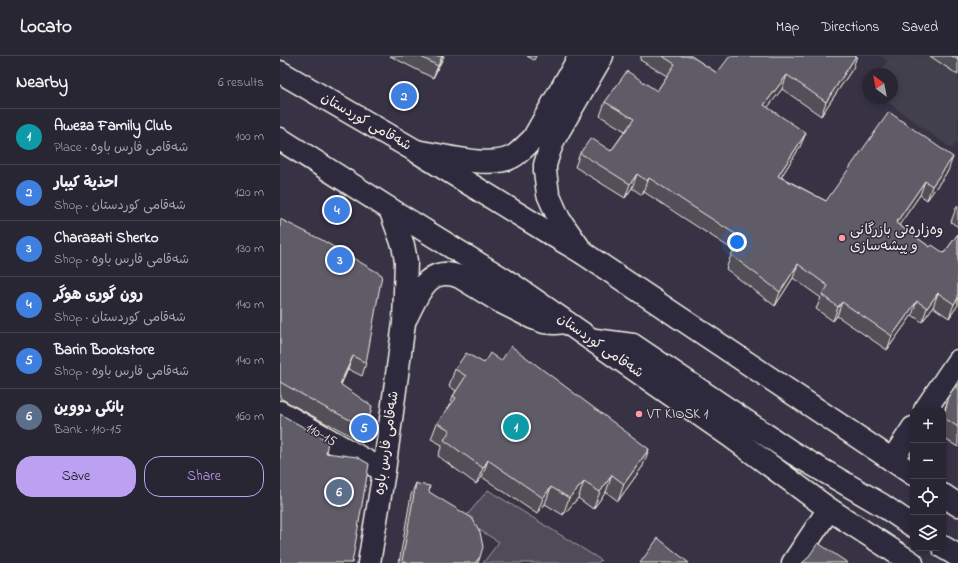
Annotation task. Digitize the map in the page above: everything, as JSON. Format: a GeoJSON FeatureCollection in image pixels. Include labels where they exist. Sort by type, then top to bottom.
{"type":"FeatureCollection","features":[{"type":"Feature","properties":{"kind":"main road"},"geometry":{"type":"LineString","coordinates":[[416,151],[478,162],[490,162],[511,158],[533,139],[580,56]]}},
{"type":"Feature","properties":{"kind":"main road"},"geometry":{"type":"LineString","coordinates":[[583,252],[559,219],[548,194],[545,165],[548,152],[554,139],[602,56]]}},
{"type":"Feature","properties":{"kind":"main road","name":"شەقامی کوردستان"},"geometry":{"type":"LineString","coordinates":[[280,72],[416,151],[549,233],[583,252],[910,472]]}},
{"type":"Feature","properties":{"kind":"main road","name":"شەقامی کوردستان"},"geometry":{"type":"LineString","coordinates":[[280,139],[513,285],[730,436],[829,509],[912,563]]}},
{"type":"Feature","properties":{"kind":"main road","name":"شەقامی فارس باوە"},"geometry":{"type":"LineString","coordinates":[[369,563],[384,471],[404,323],[406,261],[403,245],[390,209]]}},
{"type":"Feature","properties":{"kind":"main road","name":"شەقامی فارس باوە"},"geometry":{"type":"LineString","coordinates":[[404,323],[423,287],[431,278],[437,275],[445,274],[452,274],[460,277],[501,302],[533,318],[544,322],[566,322]]}},
{"type":"Feature","properties":{"kind":"main road"},"geometry":{"type":"LineString","coordinates":[[590,339],[633,345],[793,453],[882,505],[910,524]]}},
{"type":"Feature","properties":{"kind":"main road"},"geometry":{"type":"LineString","coordinates":[[927,407],[958,361]]}},
{"type":"Feature","properties":{"kind":"main road","name":"110-15"},"geometry":{"type":"LineString","coordinates":[[280,412],[384,471]]}},
{"type":"Feature","properties":{"kind":"main road"},"geometry":{"type":"LineString","coordinates":[[892,460],[910,433]]}},
{"type":"Feature","properties":{"kind":"main road"},"geometry":{"type":"LineString","coordinates":[[946,497],[958,505]]}},
{"type":"Feature","properties":{"kind":"main road"},"geometry":{"type":"LineString","coordinates":[[793,563],[829,509]]}},
{"type":"Feature","properties":{"kind":"main road"},"geometry":{"type":"LineString","coordinates":[[946,549],[958,556]]}},
{"type":"Feature","properties":{"kind":"shaded area"},"geometry":{"type":"Polygon","coordinates":[[[880,56],[958,56],[958,140],[952,149],[890,104],[898,104],[898,68],[883,68],[887,61],[880,56]]]}},
{"type":"Feature","properties":{"kind":"shaded area"},"geometry":{"type":"Polygon","coordinates":[[[488,490],[601,560],[598,563],[483,563],[499,542],[463,520],[488,490]]]}},
{"type":"Feature","properties":{"kind":"building"},"geometry":{"type":"Polygon","coordinates":[[[419,56],[442,56],[438,66],[419,56]]]}},
{"type":"Feature","properties":{"kind":"building"},"geometry":{"type":"Polygon","coordinates":[[[662,56],[691,56],[717,73],[730,56],[856,56],[826,102],[787,75],[764,105],[806,133],[778,176],[826,201],[889,112],[953,157],[932,186],[925,181],[896,223],[930,247],[932,245],[944,253],[958,234],[958,298],[954,304],[938,293],[927,308],[917,301],[892,336],[842,302],[838,307],[822,295],[828,286],[798,264],[780,292],[731,255],[743,239],[649,178],[647,181],[637,174],[630,184],[580,153],[591,138],[611,151],[634,119],[605,102],[627,71],[657,91],[675,64],[662,56]]]}},
{"type":"Feature","properties":{"kind":"building"},"geometry":{"type":"Polygon","coordinates":[[[952,56],[958,56],[958,60],[952,56]]]}},
{"type":"Feature","properties":{"kind":"building"},"geometry":{"type":"Polygon","coordinates":[[[280,219],[322,240],[382,275],[366,363],[353,356],[340,384],[372,406],[367,429],[333,412],[280,382],[280,219]]]}},
{"type":"Feature","properties":{"kind":"building"},"geometry":{"type":"Polygon","coordinates":[[[511,346],[649,449],[624,484],[612,475],[600,492],[584,482],[569,498],[551,487],[543,498],[488,460],[483,468],[444,440],[450,430],[437,423],[456,398],[453,396],[466,376],[455,369],[466,353],[484,363],[490,353],[501,361],[511,346]]]}},
{"type":"Feature","properties":{"kind":"building"},"geometry":{"type":"Polygon","coordinates":[[[958,383],[958,427],[946,419],[946,407],[950,394],[958,383]]]}},
{"type":"Feature","properties":{"kind":"building"},"geometry":{"type":"Polygon","coordinates":[[[280,414],[328,441],[326,453],[357,457],[369,464],[352,563],[280,563],[280,414]]]}},
{"type":"Feature","properties":{"kind":"building"},"geometry":{"type":"Polygon","coordinates":[[[416,483],[430,486],[429,492],[472,518],[480,532],[483,547],[480,557],[475,563],[411,563],[402,561],[416,483]]]}},
{"type":"Feature","properties":{"kind":"building"},"geometry":{"type":"Polygon","coordinates":[[[658,538],[689,563],[640,563],[658,538]]]}},
{"type":"Feature","properties":{"kind":"building"},"geometry":{"type":"Polygon","coordinates":[[[818,543],[848,563],[802,563],[807,559],[818,543]]]}},
{"type":"Feature","properties":{"kind":"place","name":"احذية كيبار"},"geometry":{"type":"Point","coordinates":[404,96]}},
{"type":"Feature","properties":{"kind":"place","name":"رون گوری هوگر"},"geometry":{"type":"Point","coordinates":[337,210]}},
{"type":"Feature","properties":{"kind":"place","name":"وەزارەتی بازرگانی و پیشەسازی"},"geometry":{"type":"Point","coordinates":[842,238]}},
{"type":"Feature","properties":{"kind":"place","name":"Charazati Sherko"},"geometry":{"type":"Point","coordinates":[340,260]}},
{"type":"Feature","properties":{"kind":"place","name":"VT KIOSK 1"},"geometry":{"type":"Point","coordinates":[639,414]}},
{"type":"Feature","properties":{"kind":"place","name":"Aweza Family Club"},"geometry":{"type":"Point","coordinates":[516,427]}},
{"type":"Feature","properties":{"kind":"place","name":"Barin Bookstore"},"geometry":{"type":"Point","coordinates":[364,428]}},
{"type":"Feature","properties":{"kind":"place","name":"بانکی دووین"},"geometry":{"type":"Point","coordinates":[339,492]}}]}
